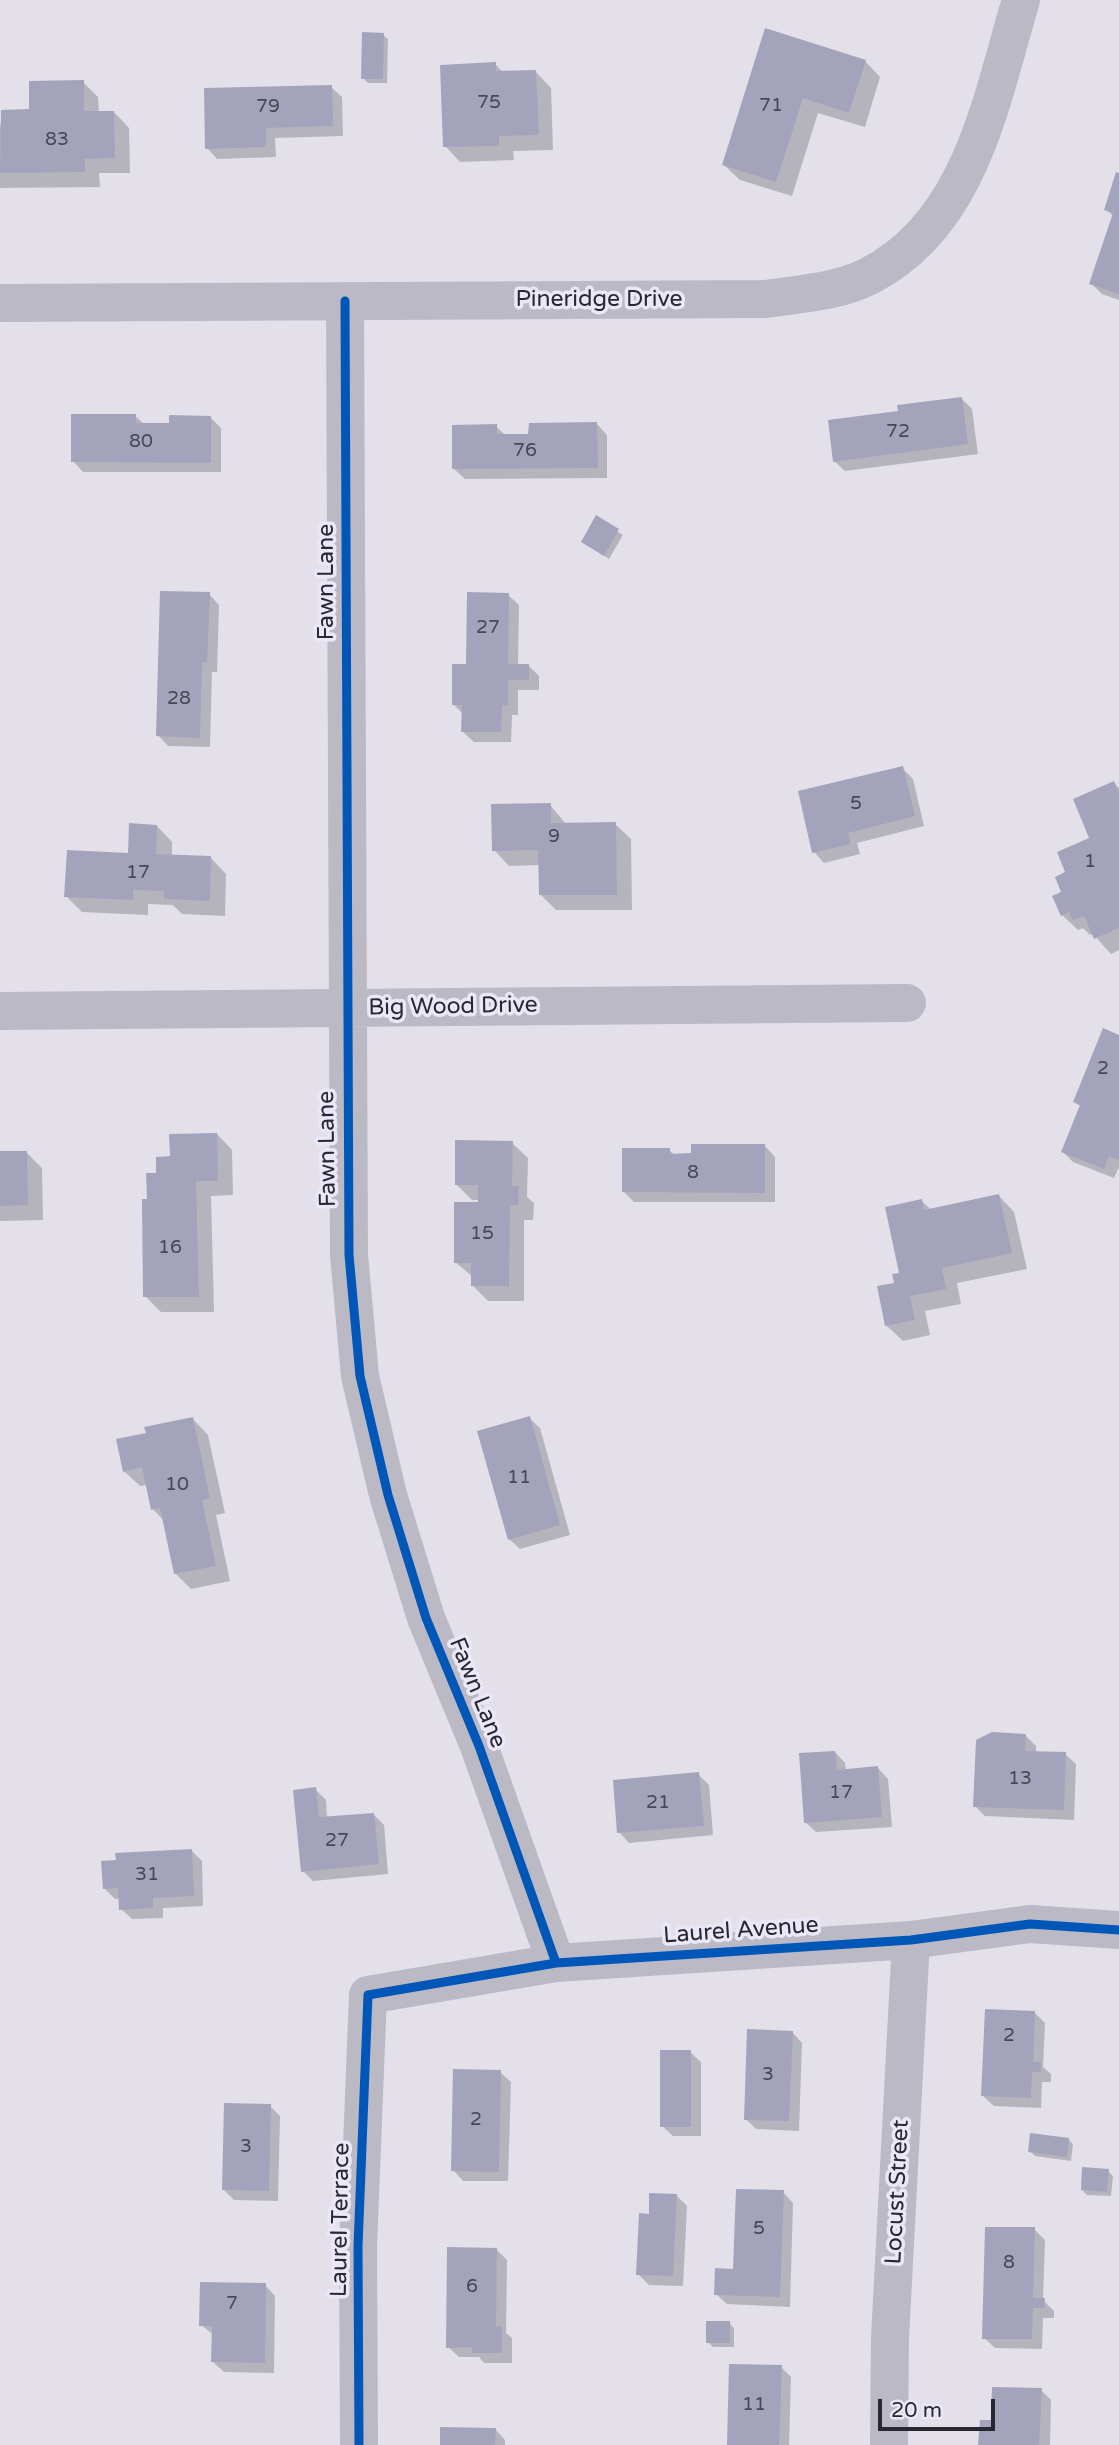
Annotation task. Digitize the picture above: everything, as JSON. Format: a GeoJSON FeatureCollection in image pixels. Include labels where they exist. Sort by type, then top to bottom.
{"type":"FeatureCollection","features":[{"type":"Feature","properties":{"kind":"street","name":"Pineridge Drive"},"geometry":{"type":"LineString","coordinates":[[0,303],[765,299],[827,290],[868,277],[925,237],[975,156],[1021,0]]}},
{"type":"Feature","properties":{"kind":"street","name":"Fawn Lane"},"geometry":{"type":"LineString","coordinates":[[345,301],[349,1255],[360,1376],[388,1495],[426,1618],[479,1746],[556,1963]]}},
{"type":"Feature","properties":{"kind":"street","name":"Big Wood Drive"},"geometry":{"type":"LineString","coordinates":[[0,1011],[907,1003]]}},
{"type":"Feature","properties":{"kind":"street","name":"Laurel Avenue"},"geometry":{"type":"LineString","coordinates":[[368,1995],[556,1963],[911,1940],[1030,1924],[1119,1930]]}},
{"type":"Feature","properties":{"kind":"street","name":"Locust Street"},"geometry":{"type":"LineString","coordinates":[[889,2445],[890,2338],[911,1940]]}},
{"type":"Feature","properties":{"kind":"street","name":"Laurel Terrace"},"geometry":{"type":"LineString","coordinates":[[359,2445],[358,2246],[368,1995]]}},
{"type":"Feature","properties":{"kind":"building"},"geometry":{"type":"Polygon","coordinates":[[[765,28],[866,60],[849,113],[803,98],[776,182],[722,165],[765,28]]]}},
{"type":"Feature","properties":{"kind":"building"},"geometry":{"type":"Polygon","coordinates":[[[362,32],[384,33],[383,79],[361,79],[362,32]]]}},
{"type":"Feature","properties":{"kind":"building"},"geometry":{"type":"Polygon","coordinates":[[[496,62],[496,71],[536,70],[539,135],[499,136],[499,146],[443,147],[440,65],[496,62]]]}},
{"type":"Feature","properties":{"kind":"building"},"geometry":{"type":"Polygon","coordinates":[[[84,80],[84,111],[114,111],[115,158],[85,159],[85,172],[0,173],[1,110],[29,109],[29,81],[84,80]]]}},
{"type":"Feature","properties":{"kind":"building"},"geometry":{"type":"Polygon","coordinates":[[[332,85],[333,126],[266,128],[266,147],[205,149],[204,88],[332,85]]]}},
{"type":"Feature","properties":{"kind":"building"},"geometry":{"type":"Polygon","coordinates":[[[1116,172],[1119,173],[1119,294],[1089,284],[1113,213],[1104,210],[1116,172]]]}},
{"type":"Feature","properties":{"kind":"building"},"geometry":{"type":"Polygon","coordinates":[[[962,397],[968,444],[833,462],[828,420],[898,411],[897,405],[962,397]]]}},
{"type":"Feature","properties":{"kind":"building"},"geometry":{"type":"Polygon","coordinates":[[[71,414],[136,414],[136,423],[169,423],[169,415],[211,416],[211,463],[71,462],[71,414]]]}},
{"type":"Feature","properties":{"kind":"building"},"geometry":{"type":"Polygon","coordinates":[[[597,422],[598,468],[452,469],[452,425],[497,424],[497,434],[528,434],[529,423],[597,422]]]}},
{"type":"Feature","properties":{"kind":"building"},"geometry":{"type":"Polygon","coordinates":[[[596,515],[619,529],[604,556],[581,542],[596,515]]]}},
{"type":"Feature","properties":{"kind":"building"},"geometry":{"type":"Polygon","coordinates":[[[160,591],[210,592],[207,662],[202,662],[200,738],[156,736],[160,591]]]}},
{"type":"Feature","properties":{"kind":"building"},"geometry":{"type":"Polygon","coordinates":[[[467,592],[509,593],[508,664],[529,664],[529,680],[508,680],[508,706],[502,705],[501,732],[461,732],[462,705],[452,705],[452,664],[466,664],[467,592]]]}},
{"type":"Feature","properties":{"kind":"building"},"geometry":{"type":"Polygon","coordinates":[[[903,766],[915,816],[848,833],[851,844],[812,853],[798,791],[903,766]]]}},
{"type":"Feature","properties":{"kind":"building"},"geometry":{"type":"Polygon","coordinates":[[[1114,781],[1119,793],[1119,928],[1094,939],[1084,916],[1073,920],[1069,912],[1061,916],[1052,896],[1061,892],[1055,877],[1065,872],[1057,852],[1089,838],[1073,799],[1114,781]]]}},
{"type":"Feature","properties":{"kind":"building"},"geometry":{"type":"Polygon","coordinates":[[[551,803],[551,823],[616,822],[617,895],[539,895],[538,850],[492,851],[491,804],[551,803]]]}},
{"type":"Feature","properties":{"kind":"building"},"geometry":{"type":"Polygon","coordinates":[[[129,823],[157,825],[156,854],[211,856],[210,901],[164,899],[164,891],[133,890],[133,900],[64,897],[67,850],[128,853],[129,823]]]}},
{"type":"Feature","properties":{"kind":"building"},"geometry":{"type":"Polygon","coordinates":[[[1103,1028],[1119,1035],[1119,1160],[1109,1156],[1104,1169],[1061,1152],[1080,1105],[1073,1102],[1103,1028]]]}},
{"type":"Feature","properties":{"kind":"building"},"geometry":{"type":"Polygon","coordinates":[[[217,1133],[218,1181],[196,1181],[199,1297],[143,1297],[142,1199],[147,1199],[146,1173],[156,1173],[156,1157],[170,1156],[169,1134],[217,1133]]]}},
{"type":"Feature","properties":{"kind":"building"},"geometry":{"type":"Polygon","coordinates":[[[455,1140],[513,1141],[512,1186],[519,1186],[518,1205],[510,1205],[509,1286],[471,1286],[471,1263],[454,1263],[454,1202],[478,1202],[478,1185],[455,1185],[455,1140]]]}},
{"type":"Feature","properties":{"kind":"building"},"geometry":{"type":"Polygon","coordinates":[[[691,1144],[765,1144],[765,1193],[622,1192],[622,1148],[670,1148],[670,1154],[691,1153],[691,1144]]]}},
{"type":"Feature","properties":{"kind":"building"},"geometry":{"type":"Polygon","coordinates":[[[0,1151],[27,1151],[28,1205],[0,1206],[0,1151]]]}},
{"type":"Feature","properties":{"kind":"building"},"geometry":{"type":"Polygon","coordinates":[[[999,1194],[1012,1253],[942,1268],[946,1289],[910,1296],[915,1320],[885,1326],[877,1286],[894,1283],[892,1274],[899,1273],[885,1207],[922,1199],[924,1210],[999,1194]]]}},
{"type":"Feature","properties":{"kind":"building"},"geometry":{"type":"Polygon","coordinates":[[[530,1416],[560,1525],[508,1540],[477,1431],[530,1416]]]}},
{"type":"Feature","properties":{"kind":"building"},"geometry":{"type":"Polygon","coordinates":[[[193,1417],[210,1498],[202,1500],[216,1566],[174,1574],[160,1508],[151,1510],[142,1467],[123,1472],[116,1439],[146,1433],[144,1427],[193,1417]]]}},
{"type":"Feature","properties":{"kind":"building"},"geometry":{"type":"Polygon","coordinates":[[[992,1732],[1026,1734],[1025,1751],[1066,1752],[1064,1810],[973,1807],[976,1740],[992,1732]]]}},
{"type":"Feature","properties":{"kind":"building"},"geometry":{"type":"Polygon","coordinates":[[[835,1751],[837,1770],[878,1766],[882,1817],[804,1823],[799,1753],[835,1751]]]}},
{"type":"Feature","properties":{"kind":"building"},"geometry":{"type":"Polygon","coordinates":[[[699,1772],[704,1826],[617,1833],[613,1780],[699,1772]]]}},
{"type":"Feature","properties":{"kind":"building"},"geometry":{"type":"Polygon","coordinates":[[[316,1787],[319,1817],[374,1813],[379,1864],[301,1872],[293,1790],[316,1787]]]}},
{"type":"Feature","properties":{"kind":"building"},"geometry":{"type":"Polygon","coordinates":[[[192,1849],[194,1896],[153,1898],[153,1908],[119,1910],[118,1888],[103,1889],[101,1861],[116,1860],[115,1853],[192,1849]]]}},
{"type":"Feature","properties":{"kind":"building"},"geometry":{"type":"Polygon","coordinates":[[[985,2009],[1035,2011],[1033,2062],[1041,2062],[1041,2072],[1032,2072],[1031,2098],[981,2096],[985,2009]]]}},
{"type":"Feature","properties":{"kind":"building"},"geometry":{"type":"Polygon","coordinates":[[[747,2029],[793,2031],[789,2121],[744,2120],[747,2029]]]}},
{"type":"Feature","properties":{"kind":"building"},"geometry":{"type":"Polygon","coordinates":[[[660,2050],[691,2050],[691,2127],[660,2127],[660,2050]]]}},
{"type":"Feature","properties":{"kind":"building"},"geometry":{"type":"Polygon","coordinates":[[[453,2069],[501,2070],[499,2172],[451,2171],[453,2069]]]}},
{"type":"Feature","properties":{"kind":"building"},"geometry":{"type":"Polygon","coordinates":[[[224,2103],[271,2104],[269,2191],[222,2190],[224,2103]]]}},
{"type":"Feature","properties":{"kind":"building"},"geometry":{"type":"Polygon","coordinates":[[[1030,2133],[1069,2138],[1067,2157],[1028,2152],[1030,2133]]]}},
{"type":"Feature","properties":{"kind":"building"},"geometry":{"type":"Polygon","coordinates":[[[1082,2167],[1109,2169],[1107,2192],[1081,2190],[1082,2167]]]}},
{"type":"Feature","properties":{"kind":"building"},"geometry":{"type":"Polygon","coordinates":[[[736,2189],[784,2190],[780,2297],[714,2295],[715,2268],[733,2269],[736,2189]]]}},
{"type":"Feature","properties":{"kind":"building"},"geometry":{"type":"Polygon","coordinates":[[[649,2193],[677,2194],[673,2276],[636,2275],[639,2213],[649,2214],[649,2193]]]}},
{"type":"Feature","properties":{"kind":"building"},"geometry":{"type":"Polygon","coordinates":[[[985,2227],[1035,2227],[1033,2298],[1045,2298],[1044,2308],[1033,2308],[1032,2339],[982,2339],[985,2227]]]}},
{"type":"Feature","properties":{"kind":"building"},"geometry":{"type":"Polygon","coordinates":[[[447,2247],[497,2248],[496,2327],[502,2326],[502,2353],[472,2353],[472,2347],[446,2348],[447,2247]]]}},
{"type":"Feature","properties":{"kind":"building"},"geometry":{"type":"Polygon","coordinates":[[[200,2282],[266,2283],[265,2363],[211,2362],[212,2326],[199,2326],[200,2282]]]}},
{"type":"Feature","properties":{"kind":"building"},"geometry":{"type":"Polygon","coordinates":[[[706,2321],[730,2321],[730,2343],[706,2343],[706,2321]]]}},
{"type":"Feature","properties":{"kind":"building"},"geometry":{"type":"Polygon","coordinates":[[[729,2364],[782,2365],[779,2445],[727,2445],[729,2364]]]}},
{"type":"Feature","properties":{"kind":"building"},"geometry":{"type":"Polygon","coordinates":[[[992,2387],[1042,2388],[1039,2445],[978,2445],[980,2420],[991,2420],[992,2387]]]}},
{"type":"Feature","properties":{"kind":"building"},"geometry":{"type":"Polygon","coordinates":[[[440,2427],[496,2428],[495,2445],[440,2445],[440,2427]]]}},
{"type":"Feature","properties":{"kind":"cycle path"},"geometry":{"type":"LineString","coordinates":[[345,301],[349,1255],[360,1376],[388,1495],[426,1618],[479,1746],[556,1963]]}},
{"type":"Feature","properties":{"kind":"cycle path"},"geometry":{"type":"LineString","coordinates":[[359,2445],[358,2246],[368,1995],[556,1963],[911,1940],[1030,1924],[1119,1930]]}}]}
